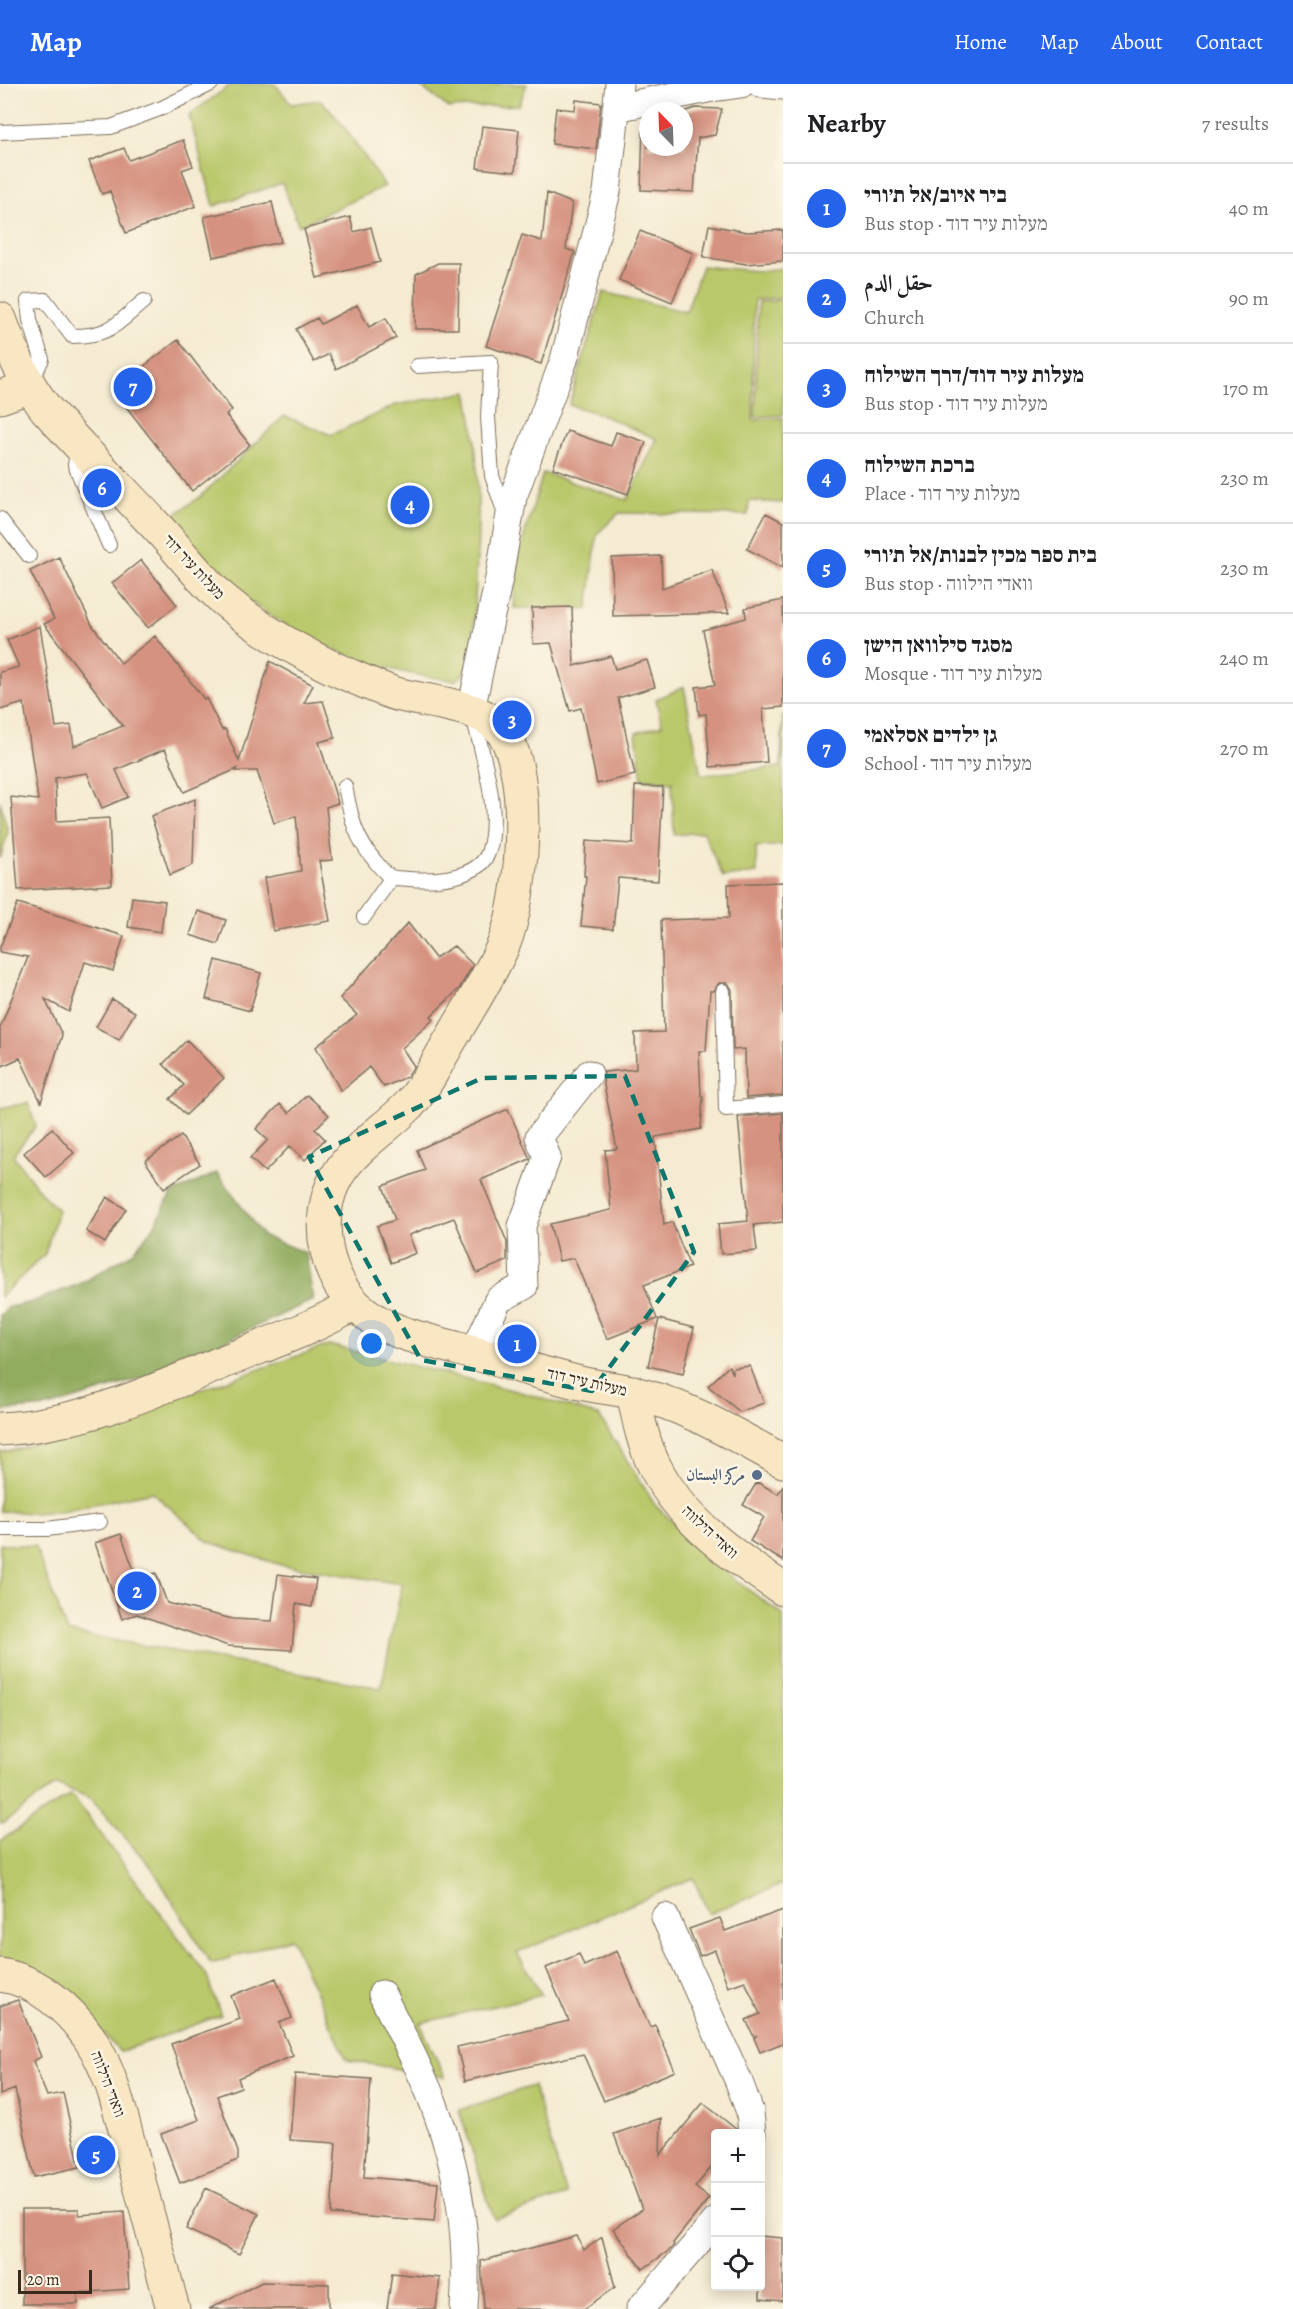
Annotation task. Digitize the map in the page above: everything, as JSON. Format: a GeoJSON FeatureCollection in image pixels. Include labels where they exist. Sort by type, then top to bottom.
{"type":"FeatureCollection","features":[{"type":"Feature","properties":{"kind":"street"},"geometry":{"type":"LineString","coordinates":[[471,710],[500,578],[513,497],[564,360],[607,192],[618,96],[741,84]]}},
{"type":"Feature","properties":{"kind":"street"},"geometry":{"type":"LineString","coordinates":[[761,84],[783,86]]}},
{"type":"Feature","properties":{"kind":"street","name":"מעלות עיר דוד"},"geometry":{"type":"LineString","coordinates":[[0,319],[11,350],[14,392],[79,445],[224,599],[260,627],[329,666],[393,693],[471,710],[493,724],[506,736],[514,760],[522,818],[522,849],[516,892],[505,941],[473,1004],[452,1036],[430,1078],[408,1106],[352,1157],[338,1175],[330,1193],[325,1226],[333,1274],[343,1292],[373,1319],[400,1332],[583,1383],[633,1392],[685,1410],[783,1461]]}},
{"type":"Feature","properties":{"kind":"street"},"geometry":{"type":"LineString","coordinates":[[474,1353],[498,1300],[524,1286],[522,1226],[547,1157],[539,1137],[589,1074]]}},
{"type":"Feature","properties":{"kind":"street"},"geometry":{"type":"LineString","coordinates":[[0,1429],[57,1422],[135,1399],[314,1325],[354,1304]]}},
{"type":"Feature","properties":{"kind":"street","name":"וואדי הילווה"},"geometry":{"type":"LineString","coordinates":[[633,1392],[642,1432],[654,1467],[673,1496],[698,1526],[741,1561],[783,1589]]}},
{"type":"Feature","properties":{"kind":"street"},"geometry":{"type":"LineString","coordinates":[[665,1917],[739,2082],[750,2112],[752,2129]]}},
{"type":"Feature","properties":{"kind":"street","name":"וואדי הילווה"},"geometry":{"type":"LineString","coordinates":[[0,1975],[28,1983],[55,2000],[73,2017],[102,2061],[122,2119],[174,2309]]}},
{"type":"Feature","properties":{"kind":"street"},"geometry":{"type":"LineString","coordinates":[[382,1994],[432,2101],[451,2158],[463,2217],[466,2276],[464,2309]]}},
{"type":"Feature","properties":{"kind":"street"},"geometry":{"type":"LineString","coordinates":[[640,2309],[711,2227]]}},
{"type":"Feature","properties":{"kind":"lane"},"geometry":{"type":"LineString","coordinates":[[0,132],[111,127],[162,108],[212,84]]}},
{"type":"Feature","properties":{"kind":"lane"},"geometry":{"type":"LineString","coordinates":[[14,392],[42,359],[30,320],[28,301],[45,300],[72,336],[92,336],[105,333],[144,301]]}},
{"type":"Feature","properties":{"kind":"lane"},"geometry":{"type":"LineString","coordinates":[[417,366],[491,362],[488,417],[492,476],[508,523]]}},
{"type":"Feature","properties":{"kind":"lane"},"geometry":{"type":"LineString","coordinates":[[79,445],[75,465],[109,545]]}},
{"type":"Feature","properties":{"kind":"lane"},"geometry":{"type":"LineString","coordinates":[[0,519],[29,556]]}},
{"type":"Feature","properties":{"kind":"lane"},"geometry":{"type":"LineString","coordinates":[[345,786],[353,827],[361,843],[382,869],[392,877],[433,881],[475,869],[489,852],[493,819],[489,787],[471,710]]}},
{"type":"Feature","properties":{"kind":"lane"},"geometry":{"type":"LineString","coordinates":[[364,917],[392,877]]}},
{"type":"Feature","properties":{"kind":"lane"},"geometry":{"type":"LineString","coordinates":[[723,991],[726,1108],[783,1104]]}},
{"type":"Feature","properties":{"kind":"lane"},"geometry":{"type":"LineString","coordinates":[[0,1529],[46,1529],[100,1522]]}},
{"type":"Feature","properties":{"kind":"highlighted area"},"geometry":{"type":"Polygon","coordinates":[[[625,1076],[694,1252],[592,1391],[421,1360],[309,1157],[482,1078],[625,1076]]]}},
{"type":"Feature","properties":{"kind":"green space"},"geometry":{"type":"Polygon","coordinates":[[[232,84],[275,84],[291,104],[321,100],[342,124],[385,186],[299,226],[282,183],[214,206],[189,115],[232,84]]]}},
{"type":"Feature","properties":{"kind":"green space"},"geometry":{"type":"Polygon","coordinates":[[[417,84],[527,84],[519,105],[449,108],[417,84]]]}},
{"type":"Feature","properties":{"kind":"green space"},"geometry":{"type":"Polygon","coordinates":[[[702,266],[758,271],[783,268],[783,297],[754,300],[753,420],[783,418],[783,503],[749,501],[748,515],[619,513],[597,534],[588,609],[514,608],[516,563],[543,473],[627,500],[657,439],[597,413],[569,405],[603,292],[686,312],[702,266]]]}},
{"type":"Feature","properties":{"kind":"green space"},"geometry":{"type":"Polygon","coordinates":[[[783,300],[783,415],[755,417],[758,302],[783,300]]]}},
{"type":"Feature","properties":{"kind":"green space"},"geometry":{"type":"Polygon","coordinates":[[[467,392],[473,424],[478,490],[477,557],[472,656],[465,672],[456,680],[426,676],[367,662],[310,639],[258,607],[235,589],[168,519],[200,497],[284,416],[331,435],[396,405],[467,392]]]}},
{"type":"Feature","properties":{"kind":"green space"},"geometry":{"type":"Polygon","coordinates":[[[684,687],[701,775],[781,767],[783,714],[783,845],[756,847],[757,873],[723,877],[703,832],[674,835],[672,782],[642,779],[636,733],[662,725],[656,699],[684,687]]]}},
{"type":"Feature","properties":{"kind":"green space"},"geometry":{"type":"Polygon","coordinates":[[[0,801],[8,832],[0,858],[0,801]]]}},
{"type":"Feature","properties":{"kind":"green space"},"geometry":{"type":"Polygon","coordinates":[[[28,1103],[36,1126],[13,1155],[42,1194],[58,1210],[45,1254],[0,1297],[0,1108],[28,1103]]]}},
{"type":"Feature","properties":{"kind":"green space"},"geometry":{"type":"Polygon","coordinates":[[[217,1173],[263,1236],[306,1253],[313,1300],[149,1376],[49,1407],[0,1411],[0,1315],[9,1307],[32,1302],[82,1283],[132,1253],[153,1228],[171,1194],[217,1173]]]}},
{"type":"Feature","properties":{"kind":"green space"},"geometry":{"type":"Polygon","coordinates":[[[329,1345],[524,1393],[599,1416],[655,1505],[735,1580],[783,1615],[783,1884],[709,1914],[693,1878],[517,1953],[542,1995],[420,2023],[445,2077],[347,2060],[291,1938],[211,1964],[152,1868],[90,1798],[57,1784],[5,1822],[0,1823],[0,1544],[35,1546],[67,1632],[381,1688],[402,1584],[281,1565],[209,1542],[152,1492],[61,1511],[33,1513],[0,1511],[0,1452],[85,1430],[329,1345]]]}},
{"type":"Feature","properties":{"kind":"green space"},"geometry":{"type":"Polygon","coordinates":[[[71,1794],[206,1974],[221,2015],[120,2052],[59,1982],[0,1958],[0,1841],[71,1794]]]}},
{"type":"Feature","properties":{"kind":"green space"},"geometry":{"type":"Polygon","coordinates":[[[533,2086],[567,2195],[494,2219],[459,2110],[533,2086]]]}},
{"type":"Feature","properties":{"kind":"building"},"geometry":{"type":"Polygon","coordinates":[[[576,100],[601,103],[596,149],[552,144],[556,108],[575,110],[576,100]]]}},
{"type":"Feature","properties":{"kind":"building"},"geometry":{"type":"Polygon","coordinates":[[[693,109],[722,109],[715,135],[698,138],[694,192],[641,190],[642,156],[693,156],[693,109]]]}},
{"type":"Feature","properties":{"kind":"building"},"geometry":{"type":"Polygon","coordinates":[[[482,126],[519,130],[515,172],[477,168],[482,126]]]}},
{"type":"Feature","properties":{"kind":"building"},"geometry":{"type":"Polygon","coordinates":[[[183,140],[193,166],[182,170],[196,206],[126,233],[110,191],[102,194],[89,161],[124,148],[129,160],[183,140]]]}},
{"type":"Feature","properties":{"kind":"building"},"geometry":{"type":"Polygon","coordinates":[[[547,193],[572,203],[566,249],[575,252],[541,364],[486,346],[522,235],[542,241],[547,193]]]}},
{"type":"Feature","properties":{"kind":"building"},"geometry":{"type":"Polygon","coordinates":[[[272,202],[281,242],[213,257],[204,217],[272,202]]]}},
{"type":"Feature","properties":{"kind":"building"},"geometry":{"type":"Polygon","coordinates":[[[350,217],[354,232],[371,227],[380,262],[317,278],[304,229],[350,217]]]}},
{"type":"Feature","properties":{"kind":"building"},"geometry":{"type":"Polygon","coordinates":[[[709,225],[747,232],[783,230],[783,261],[746,264],[703,257],[709,225]]]}},
{"type":"Feature","properties":{"kind":"building"},"geometry":{"type":"Polygon","coordinates":[[[640,231],[693,253],[672,302],[619,280],[640,231]]]}},
{"type":"Feature","properties":{"kind":"building"},"geometry":{"type":"Polygon","coordinates":[[[438,263],[459,263],[458,329],[415,329],[416,274],[438,263]]]}},
{"type":"Feature","properties":{"kind":"building"},"geometry":{"type":"Polygon","coordinates":[[[357,305],[369,327],[386,318],[396,338],[336,369],[329,354],[314,362],[296,329],[317,318],[321,324],[357,305]]]}},
{"type":"Feature","properties":{"kind":"building"},"geometry":{"type":"Polygon","coordinates":[[[178,340],[232,410],[226,415],[250,445],[192,491],[113,390],[178,340]]]}},
{"type":"Feature","properties":{"kind":"building"},"geometry":{"type":"Polygon","coordinates":[[[567,431],[611,446],[616,432],[646,442],[628,494],[553,468],[567,431]]]}},
{"type":"Feature","properties":{"kind":"building"},"geometry":{"type":"Polygon","coordinates":[[[766,513],[783,522],[783,568],[747,549],[766,513]]]}},
{"type":"Feature","properties":{"kind":"building"},"geometry":{"type":"Polygon","coordinates":[[[661,556],[662,588],[712,570],[729,613],[613,616],[612,558],[661,556]]]}},
{"type":"Feature","properties":{"kind":"building"},"geometry":{"type":"Polygon","coordinates":[[[59,557],[92,625],[121,663],[155,636],[204,699],[206,698],[222,730],[225,729],[239,761],[270,661],[313,685],[304,703],[323,701],[335,738],[319,742],[338,803],[326,807],[332,860],[319,861],[330,921],[273,931],[264,878],[301,871],[296,816],[274,823],[257,771],[236,771],[237,769],[184,792],[165,749],[116,770],[128,797],[102,808],[87,773],[55,778],[57,821],[109,818],[112,885],[18,890],[11,797],[38,800],[24,703],[0,710],[0,672],[19,667],[7,640],[40,626],[56,727],[71,725],[74,746],[123,726],[44,624],[54,619],[30,571],[59,557]]]}},
{"type":"Feature","properties":{"kind":"building"},"geometry":{"type":"Polygon","coordinates":[[[141,560],[177,605],[148,628],[112,583],[141,560]]]}},
{"type":"Feature","properties":{"kind":"building"},"geometry":{"type":"Polygon","coordinates":[[[783,600],[783,707],[763,709],[767,762],[710,767],[706,714],[699,715],[696,687],[715,685],[703,630],[746,618],[745,608],[783,600]]]}},
{"type":"Feature","properties":{"kind":"building"},"geometry":{"type":"Polygon","coordinates":[[[572,607],[574,666],[611,656],[615,669],[647,660],[655,687],[618,698],[635,775],[597,784],[581,708],[570,711],[551,643],[533,644],[532,608],[572,607]]]}},
{"type":"Feature","properties":{"kind":"building"},"geometry":{"type":"Polygon","coordinates":[[[635,786],[663,787],[658,881],[618,878],[613,929],[581,926],[586,876],[584,876],[586,841],[633,844],[635,786]]]}},
{"type":"Feature","properties":{"kind":"building"},"geometry":{"type":"Polygon","coordinates":[[[195,799],[193,865],[170,875],[151,816],[195,799]]]}},
{"type":"Feature","properties":{"kind":"building"},"geometry":{"type":"Polygon","coordinates":[[[783,882],[783,1095],[746,1098],[745,1049],[733,1050],[732,990],[728,983],[719,983],[714,991],[710,991],[706,1051],[699,1051],[701,1096],[703,1096],[701,1129],[655,1137],[664,1225],[672,1222],[690,1267],[644,1285],[657,1319],[607,1339],[574,1258],[559,1261],[550,1224],[611,1210],[605,1150],[617,1149],[603,1080],[604,1072],[636,1069],[635,1033],[664,1032],[661,920],[729,918],[728,884],[783,882]]]}},
{"type":"Feature","properties":{"kind":"building"},"geometry":{"type":"Polygon","coordinates":[[[132,897],[165,901],[161,932],[128,927],[132,897]]]}},
{"type":"Feature","properties":{"kind":"building"},"geometry":{"type":"Polygon","coordinates":[[[18,903],[124,936],[113,971],[85,962],[69,1012],[45,999],[62,1035],[41,1102],[20,1058],[0,1067],[0,1028],[28,957],[0,952],[18,903]]]}},
{"type":"Feature","properties":{"kind":"building"},"geometry":{"type":"Polygon","coordinates":[[[198,911],[226,920],[218,944],[190,935],[198,911]]]}},
{"type":"Feature","properties":{"kind":"building"},"geometry":{"type":"Polygon","coordinates":[[[408,923],[435,958],[454,946],[473,965],[459,989],[431,1016],[434,1019],[402,1048],[414,1066],[407,1077],[384,1087],[369,1067],[341,1091],[316,1047],[357,1015],[340,998],[408,923]]]}},
{"type":"Feature","properties":{"kind":"building"},"geometry":{"type":"Polygon","coordinates":[[[216,960],[261,973],[250,1011],[206,999],[216,960]]]}},
{"type":"Feature","properties":{"kind":"building"},"geometry":{"type":"Polygon","coordinates":[[[112,999],[135,1012],[119,1040],[96,1027],[112,999]]]}},
{"type":"Feature","properties":{"kind":"building"},"geometry":{"type":"Polygon","coordinates":[[[187,1040],[224,1078],[186,1115],[170,1099],[184,1085],[163,1064],[187,1040]]]}},
{"type":"Feature","properties":{"kind":"building"},"geometry":{"type":"Polygon","coordinates":[[[307,1095],[329,1115],[315,1129],[325,1139],[305,1160],[290,1146],[265,1172],[250,1158],[268,1140],[256,1129],[280,1104],[289,1113],[307,1095]]]}},
{"type":"Feature","properties":{"kind":"building"},"geometry":{"type":"Polygon","coordinates":[[[508,1109],[530,1159],[481,1180],[507,1242],[507,1261],[477,1273],[454,1218],[409,1235],[416,1253],[391,1263],[377,1226],[395,1220],[383,1186],[425,1170],[417,1150],[508,1109]]]}},
{"type":"Feature","properties":{"kind":"building"},"geometry":{"type":"Polygon","coordinates":[[[783,1113],[783,1222],[754,1225],[757,1251],[721,1254],[718,1224],[748,1221],[738,1117],[783,1113]]]}},
{"type":"Feature","properties":{"kind":"building"},"geometry":{"type":"Polygon","coordinates":[[[52,1128],[74,1153],[46,1177],[24,1153],[52,1128]]]}},
{"type":"Feature","properties":{"kind":"building"},"geometry":{"type":"Polygon","coordinates":[[[181,1136],[200,1164],[164,1188],[145,1161],[181,1136]]]}},
{"type":"Feature","properties":{"kind":"building"},"geometry":{"type":"Polygon","coordinates":[[[107,1197],[126,1209],[105,1243],[86,1231],[107,1197]]]}},
{"type":"Feature","properties":{"kind":"building"},"geometry":{"type":"Polygon","coordinates":[[[659,1319],[694,1328],[683,1374],[648,1366],[659,1319]]]}},
{"type":"Feature","properties":{"kind":"building"},"geometry":{"type":"Polygon","coordinates":[[[729,1366],[733,1374],[733,1368],[750,1366],[764,1403],[740,1412],[708,1386],[729,1366]]]}},
{"type":"Feature","properties":{"kind":"building"},"geometry":{"type":"Polygon","coordinates":[[[757,1482],[778,1494],[783,1486],[783,1561],[750,1541],[764,1517],[743,1505],[757,1482]]]}},
{"type":"Feature","properties":{"kind":"building"},"geometry":{"type":"Polygon","coordinates":[[[121,1534],[137,1579],[156,1573],[167,1603],[233,1619],[272,1621],[278,1574],[316,1579],[312,1607],[296,1604],[292,1650],[228,1646],[137,1614],[122,1619],[95,1543],[121,1534]]]}},
{"type":"Feature","properties":{"kind":"building"},"geometry":{"type":"Polygon","coordinates":[[[783,1910],[783,2043],[760,2052],[754,2038],[757,2035],[754,2037],[746,2020],[760,2014],[745,1981],[728,1987],[715,1950],[700,1956],[689,1929],[720,1918],[725,1931],[783,1910]]]}},
{"type":"Feature","properties":{"kind":"building"},"geometry":{"type":"Polygon","coordinates":[[[617,1951],[650,2027],[655,2025],[675,2071],[604,2101],[583,2054],[465,2081],[457,2047],[569,2021],[546,1968],[579,1954],[584,1966],[617,1951]]]}},
{"type":"Feature","properties":{"kind":"building"},"geometry":{"type":"Polygon","coordinates":[[[276,1978],[292,2018],[279,2023],[293,2056],[238,2078],[241,2087],[217,2096],[238,2152],[238,2160],[180,2183],[161,2134],[199,2120],[171,2044],[240,2019],[231,1996],[276,1978]]]}},
{"type":"Feature","properties":{"kind":"building"},"geometry":{"type":"Polygon","coordinates":[[[18,2000],[41,2057],[33,2061],[47,2096],[63,2093],[80,2167],[34,2177],[15,2089],[0,2095],[0,2006],[18,2000]]]}},
{"type":"Feature","properties":{"kind":"building"},"geometry":{"type":"Polygon","coordinates":[[[295,2074],[371,2079],[364,2177],[438,2183],[434,2222],[331,2214],[336,2143],[290,2140],[295,2074]]]}},
{"type":"Feature","properties":{"kind":"building"},"geometry":{"type":"Polygon","coordinates":[[[703,2103],[736,2129],[711,2129],[711,2168],[695,2187],[709,2198],[673,2243],[671,2249],[643,2269],[613,2229],[642,2209],[614,2134],[661,2118],[660,2155],[703,2103]]]}},
{"type":"Feature","properties":{"kind":"building"},"geometry":{"type":"Polygon","coordinates":[[[206,2188],[259,2214],[239,2254],[186,2229],[206,2188]]]}},
{"type":"Feature","properties":{"kind":"building"},"geometry":{"type":"Polygon","coordinates":[[[22,2209],[79,2209],[79,2215],[124,2212],[129,2289],[78,2293],[78,2304],[22,2304],[22,2209]]]}},
{"type":"Feature","properties":{"kind":"building"},"geometry":{"type":"Polygon","coordinates":[[[577,2236],[584,2250],[602,2237],[615,2287],[584,2309],[484,2309],[481,2261],[577,2236]]]}},
{"type":"Feature","properties":{"kind":"building"},"geometry":{"type":"Polygon","coordinates":[[[765,2236],[783,2238],[783,2301],[760,2299],[760,2291],[765,2291],[765,2236]]]}},
{"type":"Feature","properties":{"kind":"building"},"geometry":{"type":"Polygon","coordinates":[[[392,2273],[440,2278],[436,2309],[387,2309],[392,2273]]]}},
{"type":"Feature","properties":{"kind":"building"},"geometry":{"type":"Polygon","coordinates":[[[262,2282],[329,2284],[329,2309],[209,2309],[262,2282]]]}},
{"type":"Feature","properties":{"kind":"place","name":"גן ילדים אסלאמי"},"geometry":{"type":"Point","coordinates":[133,387]}},
{"type":"Feature","properties":{"kind":"place","name":"מסגד סילוואן הישן"},"geometry":{"type":"Point","coordinates":[102,488]}},
{"type":"Feature","properties":{"kind":"place","name":"ברכת השילוח"},"geometry":{"type":"Point","coordinates":[410,505]}},
{"type":"Feature","properties":{"kind":"place","name":"מעלות עיר דוד/דרך השילוח"},"geometry":{"type":"Point","coordinates":[512,720]}},
{"type":"Feature","properties":{"kind":"place","name":"ביר איוב/אל ת׳ורי"},"geometry":{"type":"Point","coordinates":[517,1344]}},
{"type":"Feature","properties":{"kind":"place","name":"مركز البستان"},"geometry":{"type":"Point","coordinates":[757,1475]}},
{"type":"Feature","properties":{"kind":"place","name":"حقل الدم"},"geometry":{"type":"Point","coordinates":[137,1591]}},
{"type":"Feature","properties":{"kind":"place","name":"בית ספר מכין לבנות/אל ת׳ורי"},"geometry":{"type":"Point","coordinates":[96,2155]}}]}
